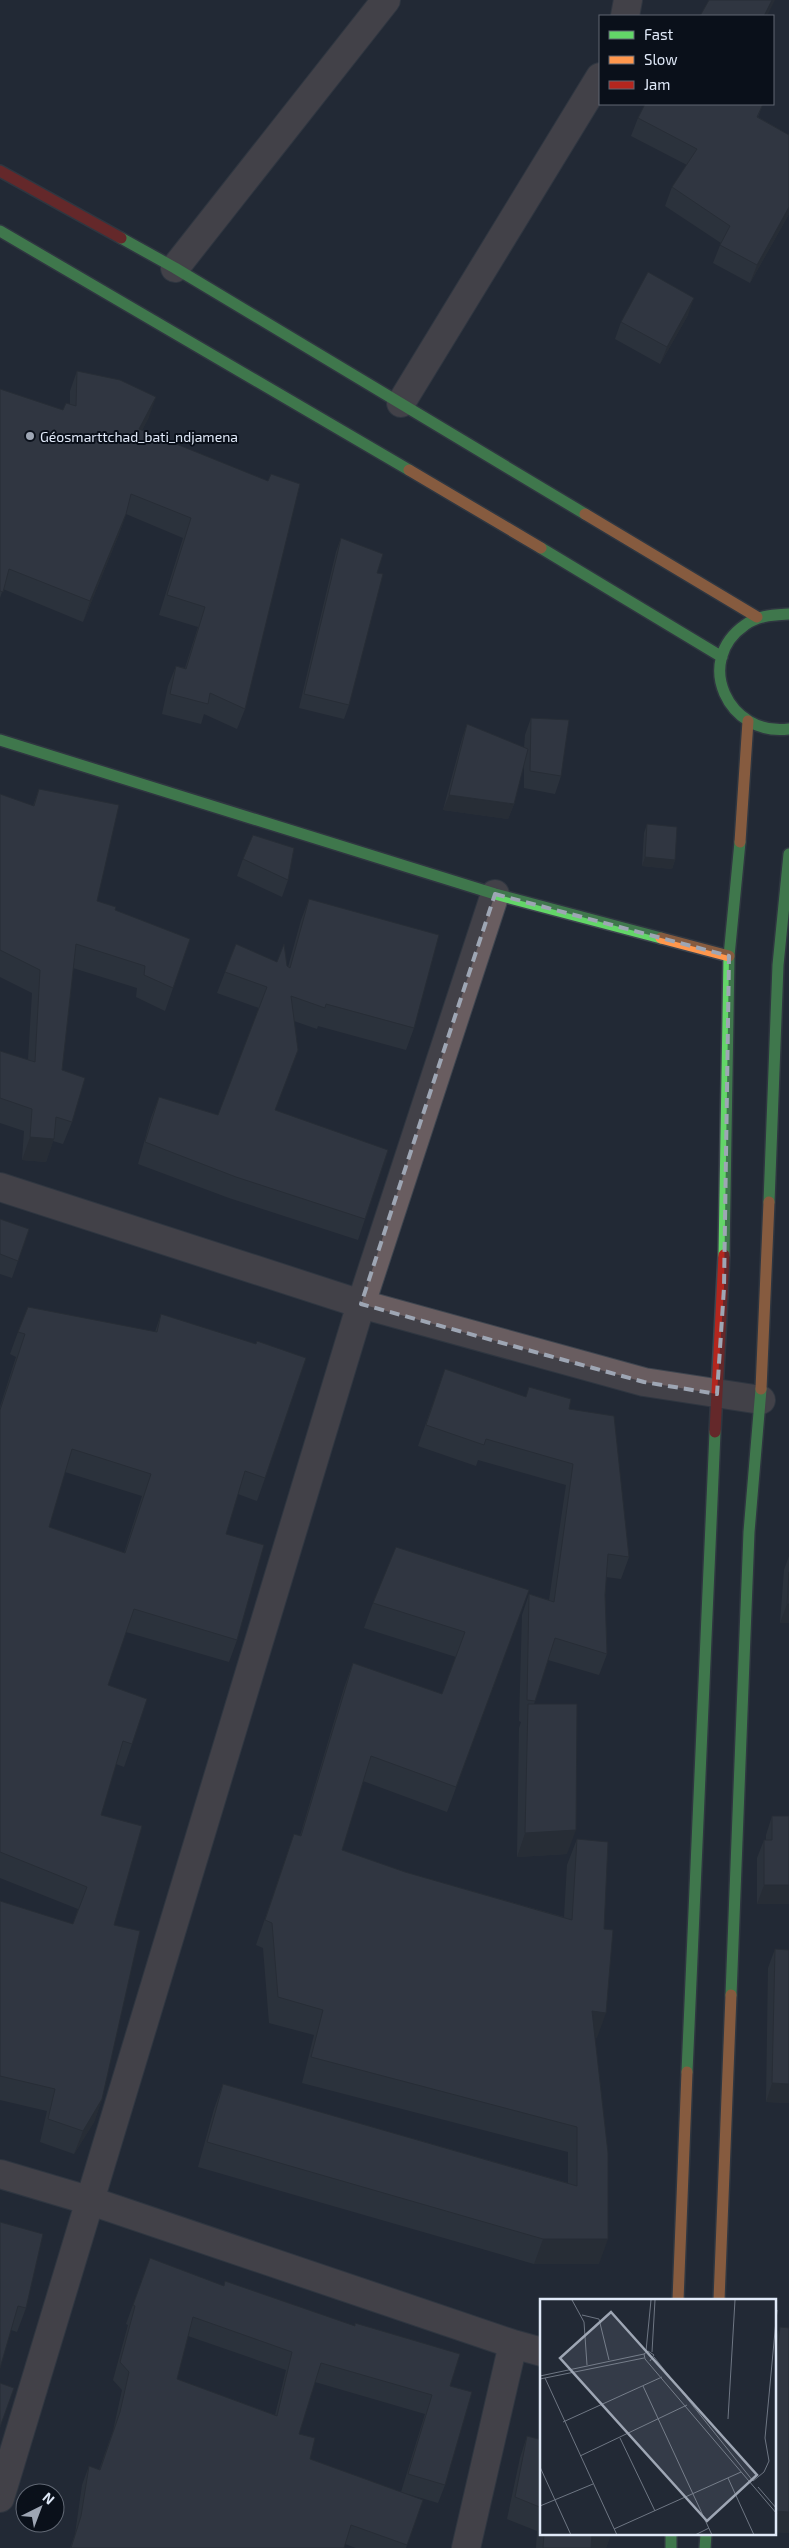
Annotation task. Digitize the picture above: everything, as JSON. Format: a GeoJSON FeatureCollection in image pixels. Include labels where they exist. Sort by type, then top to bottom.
{"type":"FeatureCollection","features":[{"type":"Feature","properties":{"kind":"street"},"geometry":{"type":"LineString","coordinates":[[175,268],[386,0]]}},
{"type":"Feature","properties":{"kind":"street"},"geometry":{"type":"LineString","coordinates":[[625,15],[628,0]]}},
{"type":"Feature","properties":{"kind":"street"},"geometry":{"type":"LineString","coordinates":[[401,403],[599,79]]}},
{"type":"Feature","properties":{"kind":"street"},"geometry":{"type":"LineString","coordinates":[[0,171],[175,268],[756,618]]}},
{"type":"Feature","properties":{"kind":"street"},"geometry":{"type":"LineString","coordinates":[[0,231],[432,483],[722,657]]}},
{"type":"Feature","properties":{"kind":"street"},"geometry":{"type":"LineString","coordinates":[[789,614],[774,613],[756,618],[741,627],[729,640],[722,657],[720,676],[724,694],[734,709],[748,721],[764,728],[789,729]]}},
{"type":"Feature","properties":{"kind":"street"},"geometry":{"type":"LineString","coordinates":[[678,2299],[695,1861],[717,1394],[724,1288],[729,956],[742,835],[748,721]]}},
{"type":"Feature","properties":{"kind":"street"},"geometry":{"type":"LineString","coordinates":[[0,740],[495,894],[729,956]]}},
{"type":"Feature","properties":{"kind":"street"},"geometry":{"type":"LineString","coordinates":[[718,2299],[749,1532],[761,1400],[778,965],[789,854]]}},
{"type":"Feature","properties":{"kind":"street"},"geometry":{"type":"LineString","coordinates":[[0,2498],[92,2201],[361,1304],[495,894]]}},
{"type":"Feature","properties":{"kind":"street"},"geometry":{"type":"LineString","coordinates":[[0,1187],[361,1304],[644,1382],[761,1400]]}},
{"type":"Feature","properties":{"kind":"street"},"geometry":{"type":"LineString","coordinates":[[0,2174],[92,2201],[513,2344],[540,2351]]}},
{"type":"Feature","properties":{"kind":"street"},"geometry":{"type":"LineString","coordinates":[[466,2548],[513,2344]]}},
{"type":"Feature","properties":{"kind":"highlighted area"},"geometry":{"type":"Polygon","coordinates":[[[495,894],[729,956],[724,1288],[717,1394],[644,1382],[361,1304],[495,894]]]}},
{"type":"Feature","properties":{"kind":"building"},"geometry":{"type":"Polygon","coordinates":[[[709,0],[772,0],[764,15],[701,15],[709,0]]]}},
{"type":"Feature","properties":{"kind":"building"},"geometry":{"type":"Polygon","coordinates":[[[644,105],[763,105],[757,117],[789,135],[789,207],[757,265],[720,245],[730,226],[672,187],[697,149],[638,118],[644,105]]]}},
{"type":"Feature","properties":{"kind":"building"},"geometry":{"type":"Polygon","coordinates":[[[648,272],[694,298],[667,347],[621,322],[648,272]]]}},
{"type":"Feature","properties":{"kind":"building"},"geometry":{"type":"Polygon","coordinates":[[[77,371],[120,380],[156,397],[139,429],[268,481],[271,474],[300,484],[245,709],[210,693],[208,704],[170,694],[176,666],[186,669],[205,607],[167,595],[191,518],[131,494],[126,514],[90,601],[9,569],[3,592],[0,591],[0,389],[63,410],[66,403],[76,406],[77,371]]]}},
{"type":"Feature","properties":{"kind":"building"},"geometry":{"type":"Polygon","coordinates":[[[341,538],[383,554],[377,573],[383,574],[349,705],[304,694],[341,538]]]}},
{"type":"Feature","properties":{"kind":"building"},"geometry":{"type":"Polygon","coordinates":[[[531,718],[569,720],[561,776],[530,771],[531,718]]]}},
{"type":"Feature","properties":{"kind":"building"},"geometry":{"type":"Polygon","coordinates":[[[467,724],[528,749],[514,804],[449,795],[467,724]]]}},
{"type":"Feature","properties":{"kind":"building"},"geometry":{"type":"Polygon","coordinates":[[[39,789],[119,805],[97,901],[116,907],[115,910],[190,939],[173,988],[144,975],[145,966],[76,944],[62,1070],[85,1078],[72,1122],[56,1117],[54,1139],[30,1137],[32,1109],[0,1098],[0,1051],[35,1062],[40,970],[0,950],[0,794],[34,806],[39,789]]]}},
{"type":"Feature","properties":{"kind":"building"},"geometry":{"type":"Polygon","coordinates":[[[647,824],[677,827],[675,860],[645,857],[647,824]]]}},
{"type":"Feature","properties":{"kind":"building"},"geometry":{"type":"Polygon","coordinates":[[[253,835],[294,848],[288,880],[243,859],[253,835]]]}},
{"type":"Feature","properties":{"kind":"building"},"geometry":{"type":"Polygon","coordinates":[[[309,899],[439,935],[414,1028],[326,1004],[325,1008],[291,996],[298,1050],[275,1110],[388,1150],[365,1219],[236,1177],[145,1142],[159,1097],[218,1115],[267,987],[225,972],[236,944],[277,962],[284,944],[287,966],[290,968],[309,899]]]}},
{"type":"Feature","properties":{"kind":"building"},"geometry":{"type":"Polygon","coordinates":[[[0,1219],[29,1229],[18,1261],[0,1254],[0,1219]]]}},
{"type":"Feature","properties":{"kind":"building"},"geometry":{"type":"Polygon","coordinates":[[[28,1307],[157,1332],[161,1314],[256,1344],[257,1341],[306,1358],[265,1478],[245,1471],[226,1534],[264,1545],[237,1640],[134,1609],[108,1685],[147,1699],[132,1744],[123,1741],[101,1815],[142,1826],[114,1925],[140,1931],[102,2099],[83,2131],[48,2119],[55,2089],[0,2076],[0,1901],[73,1924],[87,1887],[0,1852],[0,1410],[25,1334],[18,1332],[28,1307]],[[72,1449],[49,1527],[125,1553],[151,1474],[72,1449]]]}},
{"type":"Feature","properties":{"kind":"building"},"geometry":{"type":"Polygon","coordinates":[[[445,1369],[526,1397],[529,1387],[571,1399],[569,1409],[614,1416],[629,1557],[608,1554],[605,1595],[607,1654],[555,1638],[535,1701],[527,1700],[529,1594],[554,1602],[573,1464],[486,1439],[484,1445],[426,1425],[445,1369]]]}},
{"type":"Feature","properties":{"kind":"building"},"geometry":{"type":"Polygon","coordinates":[[[396,1547],[529,1590],[456,1787],[371,1756],[342,1850],[405,1872],[572,1920],[577,1839],[608,1842],[604,1929],[613,1930],[606,2013],[592,2011],[608,2153],[608,2239],[543,2239],[207,2142],[223,2084],[577,2186],[577,2127],[311,2057],[323,2010],[278,1997],[272,1923],[265,1920],[294,1834],[301,1836],[353,1663],[442,1694],[465,1632],[373,1603],[396,1547]]]}},
{"type":"Feature","properties":{"kind":"building"},"geometry":{"type":"Polygon","coordinates":[[[789,1572],[789,1604],[787,1604],[789,1572]]]}},
{"type":"Feature","properties":{"kind":"building"},"geometry":{"type":"Polygon","coordinates":[[[528,1704],[577,1704],[576,1830],[525,1833],[528,1704]]]}},
{"type":"Feature","properties":{"kind":"building"},"geometry":{"type":"Polygon","coordinates":[[[772,1816],[789,1816],[789,1885],[764,1885],[764,1840],[772,1840],[772,1816]]]}},
{"type":"Feature","properties":{"kind":"building"},"geometry":{"type":"Polygon","coordinates":[[[775,1949],[789,1950],[789,2084],[772,2083],[775,1949]]]}},
{"type":"Feature","properties":{"kind":"building"},"geometry":{"type":"Polygon","coordinates":[[[0,2222],[43,2234],[26,2308],[18,2306],[0,2368],[0,2222]]]}},
{"type":"Feature","properties":{"kind":"building"},"geometry":{"type":"Polygon","coordinates":[[[150,2258],[224,2286],[225,2281],[355,2326],[355,2323],[460,2354],[450,2386],[472,2392],[445,2485],[408,2474],[432,2395],[321,2363],[299,2434],[315,2438],[310,2459],[423,2500],[407,2545],[351,2525],[344,2548],[71,2548],[81,2516],[89,2466],[100,2470],[120,2412],[129,2372],[120,2362],[135,2306],[133,2305],[150,2258]],[[193,2317],[177,2379],[277,2416],[292,2352],[193,2317]]]}},
{"type":"Feature","properties":{"kind":"building"},"geometry":{"type":"Polygon","coordinates":[[[780,2327],[789,2328],[789,2512],[776,2511],[776,2360],[780,2327]]]}},
{"type":"Feature","properties":{"kind":"building"},"geometry":{"type":"Polygon","coordinates":[[[0,2383],[14,2388],[0,2427],[0,2383]]]}},
{"type":"Feature","properties":{"kind":"building"},"geometry":{"type":"Polygon","coordinates":[[[527,2436],[540,2439],[540,2507],[515,2497],[527,2436]]]}},
{"type":"Feature","properties":{"kind":"building"},"geometry":{"type":"Polygon","coordinates":[[[544,2536],[592,2536],[591,2548],[543,2548],[544,2536]]]}},
{"type":"Feature","properties":{"kind":"traffic: fast"},"geometry":{"type":"LineString","coordinates":[[0,231],[409,470]]}},
{"type":"Feature","properties":{"kind":"traffic: fast"},"geometry":{"type":"LineString","coordinates":[[121,238],[175,268],[585,514]]}},
{"type":"Feature","properties":{"kind":"traffic: fast"},"geometry":{"type":"LineString","coordinates":[[541,548],[722,657]]}},
{"type":"Feature","properties":{"kind":"traffic: fast"},"geometry":{"type":"LineString","coordinates":[[789,614],[761,617],[745,625],[729,640],[721,658],[720,676],[725,694],[735,709],[749,721],[767,728],[789,729]]}},
{"type":"Feature","properties":{"kind":"traffic: fast"},"geometry":{"type":"LineString","coordinates":[[0,740],[495,894],[661,938]]}},
{"type":"Feature","properties":{"kind":"traffic: fast"},"geometry":{"type":"LineString","coordinates":[[724,1255],[729,956],[740,842]]}},
{"type":"Feature","properties":{"kind":"traffic: fast"},"geometry":{"type":"LineString","coordinates":[[769,1202],[778,965],[789,854]]}},
{"type":"Feature","properties":{"kind":"traffic: fast"},"geometry":{"type":"LineString","coordinates":[[731,1995],[749,1532],[761,1389]]}},
{"type":"Feature","properties":{"kind":"traffic: fast"},"geometry":{"type":"LineString","coordinates":[[687,2072],[715,1432]]}},
{"type":"Feature","properties":{"kind":"traffic: fast"},"geometry":{"type":"LineString","coordinates":[[671,2536],[671,2548]]}},
{"type":"Feature","properties":{"kind":"traffic: fast"},"geometry":{"type":"LineString","coordinates":[[705,2548],[706,2536]]}},
{"type":"Feature","properties":{"kind":"traffic: slow"},"geometry":{"type":"LineString","coordinates":[[409,470],[541,548]]}},
{"type":"Feature","properties":{"kind":"traffic: slow"},"geometry":{"type":"LineString","coordinates":[[585,514],[757,617]]}},
{"type":"Feature","properties":{"kind":"traffic: slow"},"geometry":{"type":"LineString","coordinates":[[740,842],[748,721]]}},
{"type":"Feature","properties":{"kind":"traffic: slow"},"geometry":{"type":"LineString","coordinates":[[661,938],[729,956]]}},
{"type":"Feature","properties":{"kind":"traffic: slow"},"geometry":{"type":"LineString","coordinates":[[761,1389],[769,1202]]}},
{"type":"Feature","properties":{"kind":"traffic: slow"},"geometry":{"type":"LineString","coordinates":[[719,2299],[731,1995]]}},
{"type":"Feature","properties":{"kind":"traffic: slow"},"geometry":{"type":"LineString","coordinates":[[678,2299],[687,2072]]}},
{"type":"Feature","properties":{"kind":"traffic: jam"},"geometry":{"type":"LineString","coordinates":[[0,171],[121,238]]}},
{"type":"Feature","properties":{"kind":"traffic: jam"},"geometry":{"type":"LineString","coordinates":[[715,1432],[724,1255]]}},
{"type":"Feature","properties":{"kind":"place","name":"Géosmarttchad_bati_ndjamena"},"geometry":{"type":"Point","coordinates":[30,436]}}]}
